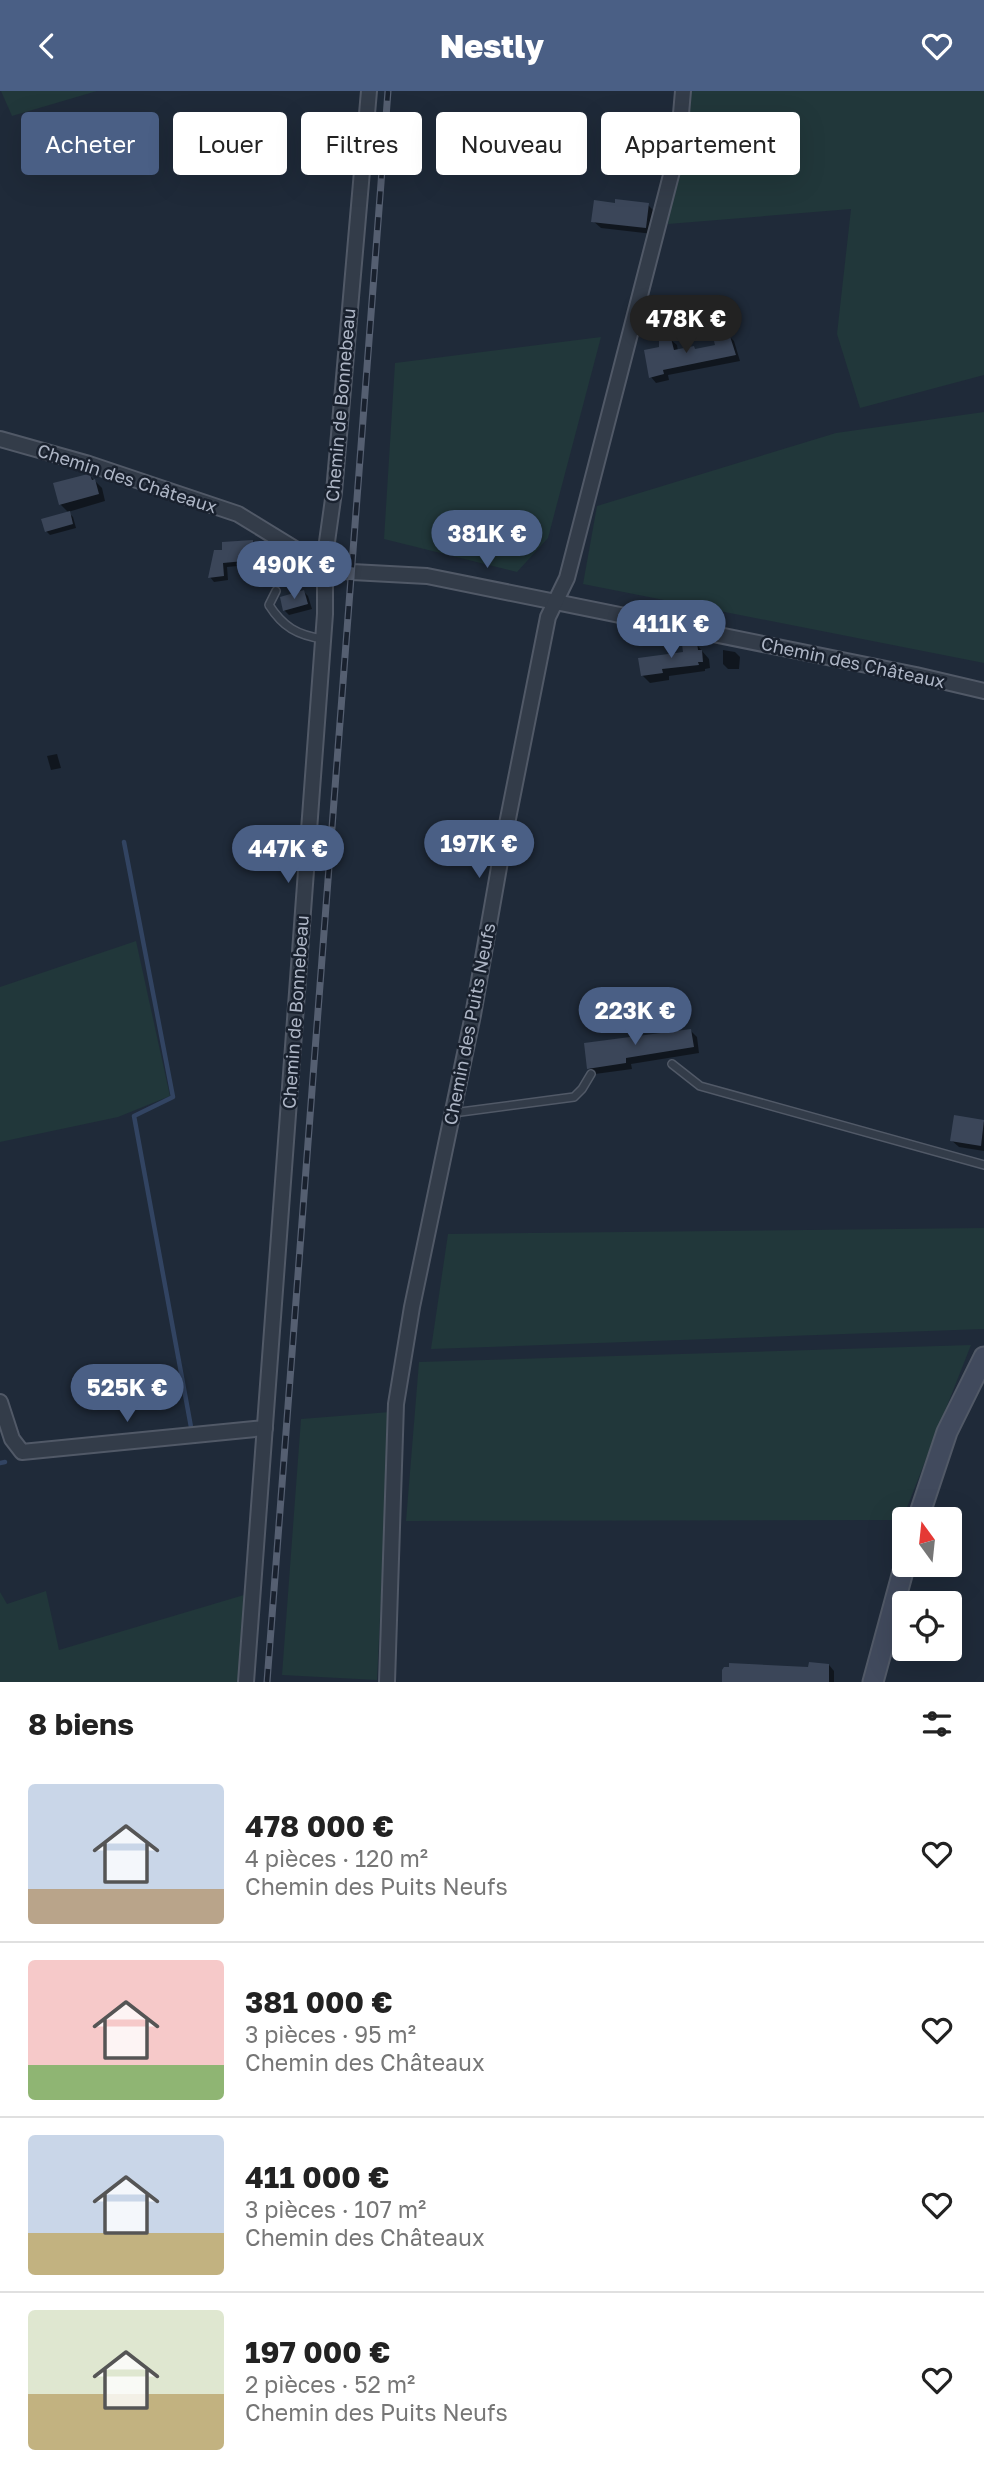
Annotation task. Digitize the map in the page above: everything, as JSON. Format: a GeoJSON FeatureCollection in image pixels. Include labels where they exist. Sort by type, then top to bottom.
{"type":"FeatureCollection","features":[{"type":"Feature","properties":{"kind":"street","name":"Chemin de Bonnebeau"},"geometry":{"type":"LineString","coordinates":[[246,1682],[326,568],[369,91]]}},
{"type":"Feature","properties":{"kind":"street","name":"Chemin des Puits Neufs"},"geometry":{"type":"LineString","coordinates":[[387,1682],[396,1404],[412,1307],[453,1113],[548,617],[566,578],[584,515],[678,148],[683,91]]}},
{"type":"Feature","properties":{"kind":"street","name":"Chemin des Châteaux"},"geometry":{"type":"LineString","coordinates":[[0,439],[89,464],[238,514],[326,568],[427,576],[984,691]]}},
{"type":"Feature","properties":{"kind":"street"},"geometry":{"type":"LineString","coordinates":[[922,1507],[947,1432],[984,1357]]}},
{"type":"Feature","properties":{"kind":"street"},"geometry":{"type":"LineString","coordinates":[[0,1402],[12,1439],[22,1452],[265,1428]]}},
{"type":"Feature","properties":{"kind":"street"},"geometry":{"type":"LineString","coordinates":[[873,1682],[901,1577]]}},
{"type":"Feature","properties":{"kind":"lane"},"geometry":{"type":"LineString","coordinates":[[275,591],[269,605],[279,620],[302,636],[323,639]]}},
{"type":"Feature","properties":{"kind":"lane"},"geometry":{"type":"LineString","coordinates":[[672,1064],[700,1086],[984,1165]]}},
{"type":"Feature","properties":{"kind":"lane"},"geometry":{"type":"LineString","coordinates":[[453,1113],[574,1097],[591,1074]]}},
{"type":"Feature","properties":{"kind":"green space"},"geometry":{"type":"Polygon","coordinates":[[[1,91],[97,91],[21,112],[12,116],[1,91]]]}},
{"type":"Feature","properties":{"kind":"green space"},"geometry":{"type":"Polygon","coordinates":[[[688,91],[984,91],[984,375],[860,408],[837,334],[851,209],[668,224],[675,175],[800,175],[800,112],[685,112],[688,91]]]}},
{"type":"Feature","properties":{"kind":"green space"},"geometry":{"type":"Polygon","coordinates":[[[601,337],[548,538],[517,572],[384,539],[395,363],[601,337]]]}},
{"type":"Feature","properties":{"kind":"green space"},"geometry":{"type":"Polygon","coordinates":[[[984,412],[984,663],[583,584],[597,506],[836,433],[984,412]]]}},
{"type":"Feature","properties":{"kind":"green space"},"geometry":{"type":"Polygon","coordinates":[[[136,941],[170,1096],[118,1117],[0,1142],[0,987],[136,941]]]}},
{"type":"Feature","properties":{"kind":"green space"},"geometry":{"type":"Polygon","coordinates":[[[984,1228],[984,1329],[431,1349],[448,1234],[984,1228]]]}},
{"type":"Feature","properties":{"kind":"green space"},"geometry":{"type":"Polygon","coordinates":[[[971,1345],[907,1507],[892,1507],[892,1520],[406,1521],[419,1362],[971,1345]]]}},
{"type":"Feature","properties":{"kind":"green space"},"geometry":{"type":"Polygon","coordinates":[[[390,1412],[377,1680],[282,1675],[301,1419],[390,1412]]]}},
{"type":"Feature","properties":{"kind":"green space"},"geometry":{"type":"Polygon","coordinates":[[[46,1591],[59,1650],[244,1595],[240,1682],[0,1682],[0,1592],[7,1604],[46,1591]]]}},
{"type":"Feature","properties":{"kind":"building"},"geometry":{"type":"Polygon","coordinates":[[[615,199],[649,203],[646,228],[591,222],[594,200],[615,203],[615,199]]]}},
{"type":"Feature","properties":{"kind":"building"},"geometry":{"type":"Polygon","coordinates":[[[729,333],[736,355],[663,370],[664,374],[649,378],[644,350],[659,347],[659,340],[671,338],[674,350],[694,346],[695,349],[715,345],[713,337],[729,333]]]}},
{"type":"Feature","properties":{"kind":"building"},"geometry":{"type":"Polygon","coordinates":[[[88,474],[92,480],[95,479],[99,494],[59,505],[53,483],[88,474]]]}},
{"type":"Feature","properties":{"kind":"building"},"geometry":{"type":"Polygon","coordinates":[[[70,511],[73,524],[45,532],[41,519],[70,511]]]}},
{"type":"Feature","properties":{"kind":"building"},"geometry":{"type":"Polygon","coordinates":[[[253,540],[255,560],[223,563],[224,576],[208,578],[214,550],[222,550],[222,542],[253,540]]]}},
{"type":"Feature","properties":{"kind":"building"},"geometry":{"type":"Polygon","coordinates":[[[304,590],[308,604],[283,611],[280,597],[304,590]]]}},
{"type":"Feature","properties":{"kind":"building"},"geometry":{"type":"Polygon","coordinates":[[[697,642],[698,650],[702,650],[703,662],[698,662],[699,665],[662,669],[663,673],[641,676],[638,658],[683,652],[682,644],[697,642]]]}},
{"type":"Feature","properties":{"kind":"building"},"geometry":{"type":"Polygon","coordinates":[[[691,1029],[694,1047],[626,1058],[626,1063],[587,1069],[584,1043],[691,1029]]]}},
{"type":"Feature","properties":{"kind":"building"},"geometry":{"type":"Polygon","coordinates":[[[954,1115],[984,1120],[981,1146],[950,1141],[954,1115]]]}},
{"type":"Feature","properties":{"kind":"building"},"geometry":{"type":"Polygon","coordinates":[[[809,1662],[829,1664],[829,1682],[722,1682],[722,1670],[729,1667],[729,1663],[808,1667],[809,1662]]]}},
{"type":"Feature","properties":{"kind":"waterway"},"geometry":{"type":"LineString","coordinates":[[124,842],[173,1097],[134,1116],[191,1427]]}},
{"type":"Feature","properties":{"kind":"waterway"},"geometry":{"type":"LineString","coordinates":[[0,1463],[5,1462]]}},
{"type":"Feature","properties":{"kind":"railway"},"geometry":{"type":"LineString","coordinates":[[267,1682],[388,91]]}}]}
